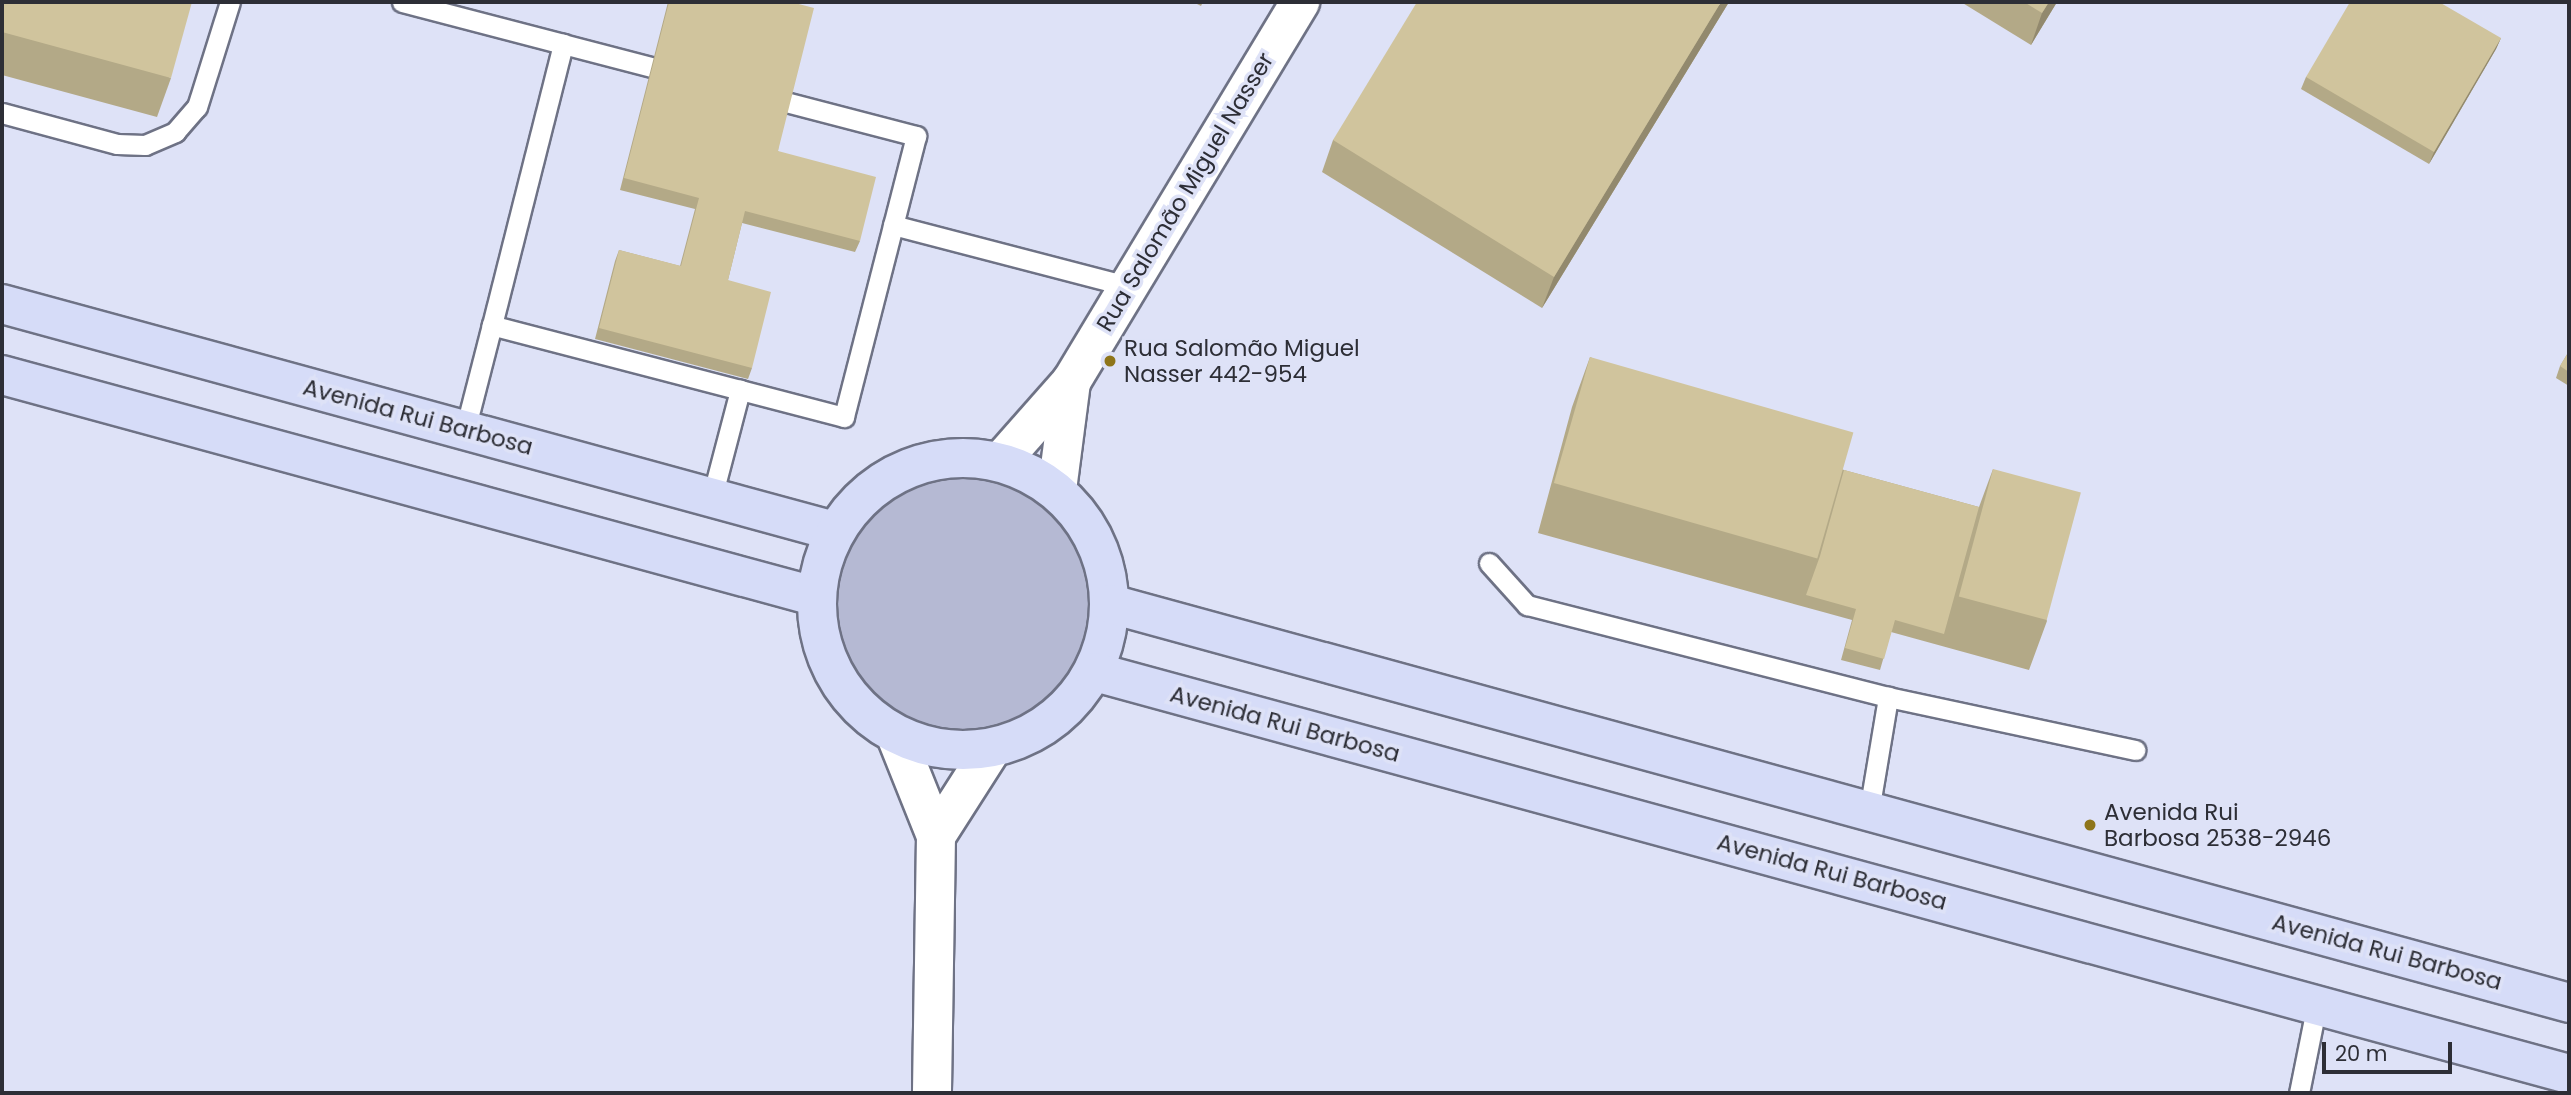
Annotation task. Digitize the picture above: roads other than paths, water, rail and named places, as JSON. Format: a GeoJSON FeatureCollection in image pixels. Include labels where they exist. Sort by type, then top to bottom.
{"type":"FeatureCollection","features":[{"type":"Feature","properties":{"kind":"main road","name":"Avenida Rui Barbosa"},"geometry":{"type":"LineString","coordinates":[[2,304],[834,531]]}},
{"type":"Feature","properties":{"kind":"main road"},"geometry":{"type":"LineString","coordinates":[[2,375],[814,596]]}},
{"type":"Feature","properties":{"kind":"main road"},"geometry":{"type":"LineString","coordinates":[[936,458],[1001,461],[1057,490],[1097,541],[1111,604],[1095,672],[1052,723],[991,750],[942,752],[896,736],[851,701],[823,652],[814,596],[834,531],[877,483],[936,458]]}},
{"type":"Feature","properties":{"kind":"main road","name":"Avenida Rui Barbosa"},"geometry":{"type":"LineString","coordinates":[[1111,604],[2569,1003]]}},
{"type":"Feature","properties":{"kind":"main road","name":"Avenida Rui Barbosa"},"geometry":{"type":"LineString","coordinates":[[1095,672],[2569,1074]]}},
{"type":"Feature","properties":{"kind":"street","name":"Rua Salomão Miguel Nasser"},"geometry":{"type":"LineString","coordinates":[[1001,461],[1070,382],[1300,2]]}},
{"type":"Feature","properties":{"kind":"street","name":"Rua Salomão Miguel Nasser"},"geometry":{"type":"LineString","coordinates":[[1057,490],[1070,382]]}},
{"type":"Feature","properties":{"kind":"street"},"geometry":{"type":"LineString","coordinates":[[896,736],[936,836],[932,1093]]}},
{"type":"Feature","properties":{"kind":"street"},"geometry":{"type":"LineString","coordinates":[[936,836],[991,750]]}},
{"type":"Feature","properties":{"kind":"lane"},"geometry":{"type":"LineString","coordinates":[[2,113],[117,144],[145,145],[175,132],[197,107],[230,2]]}},
{"type":"Feature","properties":{"kind":"lane"},"geometry":{"type":"LineString","coordinates":[[402,2],[916,136],[844,417],[492,325]]}},
{"type":"Feature","properties":{"kind":"lane"},"geometry":{"type":"LineString","coordinates":[[465,430],[563,44]]}},
{"type":"Feature","properties":{"kind":"lane"},"geometry":{"type":"LineString","coordinates":[[893,225],[1128,286]]}},
{"type":"Feature","properties":{"kind":"lane"},"geometry":{"type":"LineString","coordinates":[[712,497],[740,390]]}},
{"type":"Feature","properties":{"kind":"lane"},"geometry":{"type":"LineString","coordinates":[[1489,563],[1527,606],[1888,697],[2135,750]]}},
{"type":"Feature","properties":{"kind":"lane"},"geometry":{"type":"LineString","coordinates":[[1869,811],[1888,697]]}},
{"type":"Feature","properties":{"kind":"lane"},"geometry":{"type":"LineString","coordinates":[[2299,1093],[2317,1004]]}},
{"type":"Feature","properties":{"kind":"place","name":"Rua Salomão Miguel Nasser 442-954"},"geometry":{"type":"Point","coordinates":[1110,361]}},
{"type":"Feature","properties":{"kind":"place","name":"Avenida Rui Barbosa 2538-2946"},"geometry":{"type":"Point","coordinates":[2090,825]}}]}
